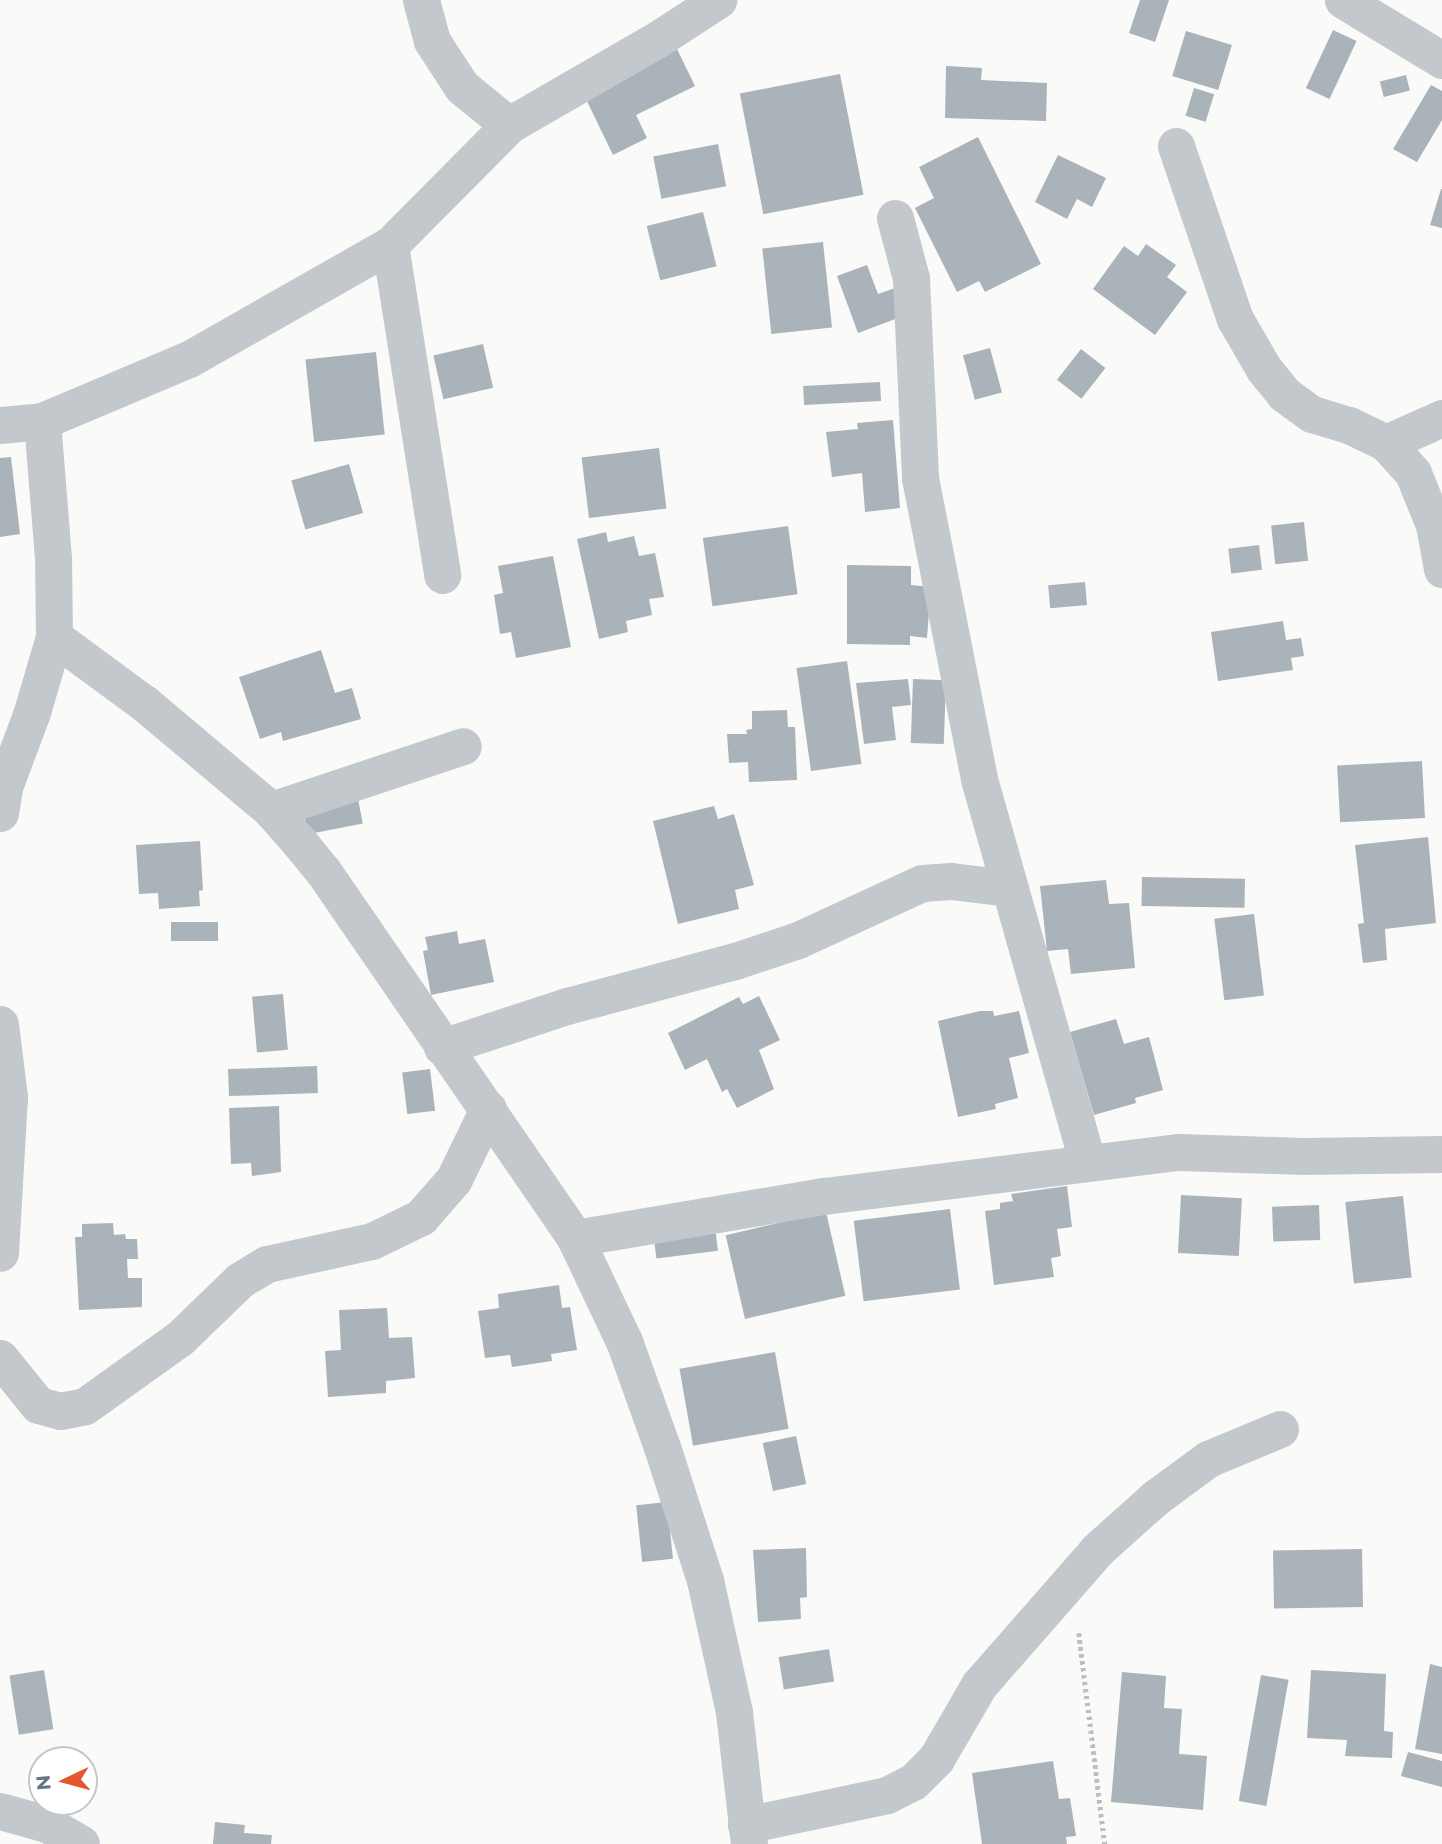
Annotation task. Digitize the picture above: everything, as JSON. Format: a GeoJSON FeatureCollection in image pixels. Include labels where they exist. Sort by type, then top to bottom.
{"type":"FeatureCollection","features":[{"type":"Feature","properties":{"kind":"street"},"geometry":{"type":"LineString","coordinates":[[421,0],[432,41],[462,87],[509,125]]}},
{"type":"Feature","properties":{"kind":"street"},"geometry":{"type":"LineString","coordinates":[[0,425],[42,421],[188,359],[390,245],[509,125],[658,39],[718,0]]}},
{"type":"Feature","properties":{"kind":"street"},"geometry":{"type":"LineString","coordinates":[[1343,0],[1442,60]]}},
{"type":"Feature","properties":{"kind":"street"},"geometry":{"type":"LineString","coordinates":[[1176,146],[1235,320],[1264,369],[1284,394],[1312,414],[1349,425],[1386,443],[1413,473],[1434,525],[1442,569]]}},
{"type":"Feature","properties":{"kind":"street"},"geometry":{"type":"LineString","coordinates":[[895,218],[911,278],[920,478],[979,779],[1088,1163]]}},
{"type":"Feature","properties":{"kind":"street"},"geometry":{"type":"LineString","coordinates":[[390,245],[442,575]]}},
{"type":"Feature","properties":{"kind":"street"},"geometry":{"type":"LineString","coordinates":[[1386,443],[1442,418]]}},
{"type":"Feature","properties":{"kind":"street"},"geometry":{"type":"LineString","coordinates":[[1,796],[32,712],[54,637],[52,558],[42,421]]}},
{"type":"Feature","properties":{"kind":"street"},"geometry":{"type":"LineString","coordinates":[[54,637],[144,703],[271,810],[323,871],[575,1238],[624,1341],[705,1580],[734,1712],[748,1834],[887,1795],[913,1782],[936,1759],[979,1685],[1097,1550],[1155,1499],[1208,1460],[1280,1429]]}},
{"type":"Feature","properties":{"kind":"street"},"geometry":{"type":"LineString","coordinates":[[271,810],[463,746]]}},
{"type":"Feature","properties":{"kind":"street"},"geometry":{"type":"LineString","coordinates":[[442,1047],[567,1006],[735,961],[798,940],[922,883],[951,881],[1008,888]]}},
{"type":"Feature","properties":{"kind":"street"},"geometry":{"type":"LineString","coordinates":[[0,1024],[9,1097],[0,1253]]}},
{"type":"Feature","properties":{"kind":"street"},"geometry":{"type":"LineString","coordinates":[[0,1358],[38,1405],[60,1410],[85,1406],[180,1338],[240,1280],[267,1264],[372,1241],[421,1217],[454,1179],[488,1109]]}},
{"type":"Feature","properties":{"kind":"street"},"geometry":{"type":"LineString","coordinates":[[575,1238],[824,1196],[1179,1152],[1303,1156],[1442,1154]]}},
{"type":"Feature","properties":{"kind":"street"},"geometry":{"type":"LineString","coordinates":[[0,1811],[47,1824],[80,1844]]}},
{"type":"Feature","properties":{"kind":"path"},"geometry":{"type":"LineString","coordinates":[[1073,1578],[1105,1844]]}},
{"type":"Feature","properties":{"kind":"building"},"geometry":{"type":"Polygon","coordinates":[[[1140,0],[1169,0],[1155,42],[1129,33],[1140,0]]]}},
{"type":"Feature","properties":{"kind":"building"},"geometry":{"type":"Polygon","coordinates":[[[1333,30],[1357,41],[1330,99],[1306,88],[1333,30]]]}},
{"type":"Feature","properties":{"kind":"building"},"geometry":{"type":"Polygon","coordinates":[[[1186,31],[1232,45],[1218,90],[1172,76],[1186,31]]]}},
{"type":"Feature","properties":{"kind":"building"},"geometry":{"type":"Polygon","coordinates":[[[677,49],[695,86],[636,115],[647,138],[613,155],[584,95],[677,49]]]}},
{"type":"Feature","properties":{"kind":"building"},"geometry":{"type":"Polygon","coordinates":[[[946,66],[982,68],[981,80],[1047,83],[1046,121],[945,118],[946,66]]]}},
{"type":"Feature","properties":{"kind":"building"},"geometry":{"type":"Polygon","coordinates":[[[840,74],[863,195],[763,214],[740,93],[840,74]]]}},
{"type":"Feature","properties":{"kind":"building"},"geometry":{"type":"Polygon","coordinates":[[[1406,75],[1410,91],[1384,97],[1380,82],[1406,75]]]}},
{"type":"Feature","properties":{"kind":"building"},"geometry":{"type":"Polygon","coordinates":[[[1431,85],[1442,91],[1442,120],[1417,162],[1393,149],[1431,85]]]}},
{"type":"Feature","properties":{"kind":"building"},"geometry":{"type":"Polygon","coordinates":[[[1194,88],[1214,94],[1206,122],[1186,116],[1194,88]]]}},
{"type":"Feature","properties":{"kind":"building"},"geometry":{"type":"Polygon","coordinates":[[[978,137],[1041,264],[985,292],[979,281],[957,292],[915,208],[934,198],[919,167],[978,137]]]}},
{"type":"Feature","properties":{"kind":"building"},"geometry":{"type":"Polygon","coordinates":[[[718,144],[726,186],[661,199],[653,157],[718,144]]]}},
{"type":"Feature","properties":{"kind":"building"},"geometry":{"type":"Polygon","coordinates":[[[1058,155],[1106,178],[1092,207],[1077,199],[1067,219],[1035,202],[1058,155]]]}},
{"type":"Feature","properties":{"kind":"building"},"geometry":{"type":"Polygon","coordinates":[[[1442,189],[1442,228],[1430,225],[1442,189]]]}},
{"type":"Feature","properties":{"kind":"building"},"geometry":{"type":"Polygon","coordinates":[[[703,212],[717,266],[660,280],[647,226],[703,212]]]}},
{"type":"Feature","properties":{"kind":"building"},"geometry":{"type":"Polygon","coordinates":[[[823,242],[832,328],[771,334],[762,248],[823,242]]]}},
{"type":"Feature","properties":{"kind":"building"},"geometry":{"type":"Polygon","coordinates":[[[1146,244],[1176,265],[1167,277],[1187,292],[1155,335],[1093,289],[1124,246],[1138,256],[1146,244]]]}},
{"type":"Feature","properties":{"kind":"building"},"geometry":{"type":"Polygon","coordinates":[[[867,265],[878,294],[895,288],[906,315],[858,333],[837,276],[867,265]]]}},
{"type":"Feature","properties":{"kind":"building"},"geometry":{"type":"Polygon","coordinates":[[[483,344],[493,388],[443,399],[433,355],[483,344]]]}},
{"type":"Feature","properties":{"kind":"building"},"geometry":{"type":"Polygon","coordinates":[[[990,348],[1002,392],[975,400],[963,355],[990,348]]]}},
{"type":"Feature","properties":{"kind":"building"},"geometry":{"type":"Polygon","coordinates":[[[1081,349],[1105,368],[1081,399],[1057,380],[1081,349]]]}},
{"type":"Feature","properties":{"kind":"building"},"geometry":{"type":"Polygon","coordinates":[[[376,352],[385,435],[314,442],[305,359],[376,352]]]}},
{"type":"Feature","properties":{"kind":"building"},"geometry":{"type":"Polygon","coordinates":[[[880,382],[881,401],[804,405],[803,386],[880,382]]]}},
{"type":"Feature","properties":{"kind":"building"},"geometry":{"type":"Polygon","coordinates":[[[893,420],[900,508],[865,512],[862,473],[832,477],[826,432],[858,429],[857,423],[893,420]]]}},
{"type":"Feature","properties":{"kind":"building"},"geometry":{"type":"Polygon","coordinates":[[[659,448],[666,509],[589,518],[582,458],[659,448]]]}},
{"type":"Feature","properties":{"kind":"building"},"geometry":{"type":"Polygon","coordinates":[[[11,457],[20,534],[0,537],[0,458],[11,457]]]}},
{"type":"Feature","properties":{"kind":"building"},"geometry":{"type":"Polygon","coordinates":[[[349,464],[363,513],[305,530],[291,481],[349,464]]]}},
{"type":"Feature","properties":{"kind":"building"},"geometry":{"type":"Polygon","coordinates":[[[1304,522],[1308,561],[1275,564],[1271,525],[1304,522]]]}},
{"type":"Feature","properties":{"kind":"building"},"geometry":{"type":"Polygon","coordinates":[[[788,526],[798,594],[712,606],[703,538],[788,526]]]}},
{"type":"Feature","properties":{"kind":"building"},"geometry":{"type":"Polygon","coordinates":[[[606,532],[608,542],[634,536],[639,556],[655,553],[664,597],[649,599],[652,615],[626,621],[628,632],[599,639],[577,539],[606,532]]]}},
{"type":"Feature","properties":{"kind":"building"},"geometry":{"type":"Polygon","coordinates":[[[1259,545],[1262,570],[1231,574],[1228,549],[1259,545]]]}},
{"type":"Feature","properties":{"kind":"building"},"geometry":{"type":"Polygon","coordinates":[[[553,556],[571,647],[516,658],[511,632],[500,634],[494,595],[503,593],[498,566],[553,556]]]}},
{"type":"Feature","properties":{"kind":"building"},"geometry":{"type":"Polygon","coordinates":[[[847,565],[911,566],[911,585],[931,587],[927,638],[910,636],[910,645],[847,644],[847,565]]]}},
{"type":"Feature","properties":{"kind":"building"},"geometry":{"type":"Polygon","coordinates":[[[1085,582],[1087,605],[1050,608],[1048,585],[1085,582]]]}},
{"type":"Feature","properties":{"kind":"building"},"geometry":{"type":"Polygon","coordinates":[[[1283,621],[1286,640],[1301,638],[1304,656],[1291,658],[1293,670],[1218,681],[1211,632],[1283,621]]]}},
{"type":"Feature","properties":{"kind":"building"},"geometry":{"type":"Polygon","coordinates":[[[321,650],[335,693],[352,688],[361,719],[283,741],[281,732],[260,739],[239,677],[321,650]]]}},
{"type":"Feature","properties":{"kind":"building"},"geometry":{"type":"Polygon","coordinates":[[[847,661],[861,764],[811,771],[796,668],[847,661]]]}},
{"type":"Feature","properties":{"kind":"building"},"geometry":{"type":"Polygon","coordinates":[[[908,679],[911,705],[892,707],[896,740],[864,744],[856,683],[908,679]]]}},
{"type":"Feature","properties":{"kind":"building"},"geometry":{"type":"Polygon","coordinates":[[[913,679],[946,680],[944,744],[911,743],[913,679]]]}},
{"type":"Feature","properties":{"kind":"building"},"geometry":{"type":"Polygon","coordinates":[[[787,710],[788,727],[795,727],[797,780],[749,782],[748,762],[729,763],[727,734],[747,734],[746,730],[752,729],[752,711],[787,710]]]}},
{"type":"Feature","properties":{"kind":"building"},"geometry":{"type":"Polygon","coordinates":[[[1422,761],[1425,818],[1340,822],[1337,765],[1422,761]]]}},
{"type":"Feature","properties":{"kind":"building"},"geometry":{"type":"Polygon","coordinates":[[[358,799],[363,824],[308,834],[303,810],[358,799]]]}},
{"type":"Feature","properties":{"kind":"building"},"geometry":{"type":"Polygon","coordinates":[[[714,806],[718,819],[734,814],[754,885],[735,890],[739,909],[678,924],[653,821],[714,806]]]}},
{"type":"Feature","properties":{"kind":"building"},"geometry":{"type":"Polygon","coordinates":[[[1428,837],[1436,923],[1385,929],[1387,960],[1363,963],[1358,924],[1364,923],[1355,845],[1428,837]]]}},
{"type":"Feature","properties":{"kind":"building"},"geometry":{"type":"Polygon","coordinates":[[[200,841],[203,890],[199,891],[200,906],[159,909],[158,893],[139,894],[136,845],[200,841]]]}},
{"type":"Feature","properties":{"kind":"building"},"geometry":{"type":"Polygon","coordinates":[[[1142,877],[1245,879],[1244,908],[1141,906],[1142,877]]]}},
{"type":"Feature","properties":{"kind":"building"},"geometry":{"type":"Polygon","coordinates":[[[1106,880],[1109,904],[1129,903],[1135,968],[1071,974],[1068,949],[1047,951],[1040,886],[1106,880]]]}},
{"type":"Feature","properties":{"kind":"building"},"geometry":{"type":"Polygon","coordinates":[[[1254,914],[1264,995],[1224,1000],[1214,919],[1254,914]]]}},
{"type":"Feature","properties":{"kind":"building"},"geometry":{"type":"Polygon","coordinates":[[[171,922],[218,922],[218,941],[171,941],[171,922]]]}},
{"type":"Feature","properties":{"kind":"building"},"geometry":{"type":"Polygon","coordinates":[[[457,931],[459,944],[485,939],[494,982],[431,995],[423,951],[428,950],[425,937],[457,931]]]}},
{"type":"Feature","properties":{"kind":"building"},"geometry":{"type":"Polygon","coordinates":[[[283,994],[288,1050],[257,1052],[252,997],[283,994]]]}},
{"type":"Feature","properties":{"kind":"building"},"geometry":{"type":"Polygon","coordinates":[[[759,996],[780,1040],[759,1050],[774,1089],[737,1108],[727,1089],[722,1092],[707,1059],[685,1070],[668,1033],[739,997],[743,1004],[759,996]]]}},
{"type":"Feature","properties":{"kind":"building"},"geometry":{"type":"Polygon","coordinates":[[[980,1011],[993,1011],[994,1016],[1019,1011],[1029,1053],[1009,1058],[1018,1098],[995,1104],[996,1109],[958,1117],[938,1021],[980,1011]]]}},
{"type":"Feature","properties":{"kind":"building"},"geometry":{"type":"Polygon","coordinates":[[[1116,1019],[1124,1044],[1149,1037],[1163,1090],[1135,1098],[1136,1103],[1094,1115],[1070,1032],[1116,1019]]]}},
{"type":"Feature","properties":{"kind":"building"},"geometry":{"type":"Polygon","coordinates":[[[317,1066],[318,1093],[229,1096],[228,1069],[317,1066]]]}},
{"type":"Feature","properties":{"kind":"building"},"geometry":{"type":"Polygon","coordinates":[[[430,1069],[435,1111],[407,1114],[402,1072],[430,1069]]]}},
{"type":"Feature","properties":{"kind":"building"},"geometry":{"type":"Polygon","coordinates":[[[279,1106],[281,1172],[252,1176],[251,1163],[231,1164],[229,1108],[279,1106]]]}},
{"type":"Feature","properties":{"kind":"building"},"geometry":{"type":"Polygon","coordinates":[[[1067,1186],[1072,1227],[1057,1229],[1061,1256],[1051,1258],[1054,1277],[994,1285],[985,1211],[1000,1209],[1000,1203],[1013,1201],[1011,1194],[1067,1186]]]}},
{"type":"Feature","properties":{"kind":"building"},"geometry":{"type":"Polygon","coordinates":[[[1181,1195],[1242,1198],[1239,1256],[1178,1253],[1181,1195]]]}},
{"type":"Feature","properties":{"kind":"building"},"geometry":{"type":"Polygon","coordinates":[[[1403,1196],[1412,1278],[1354,1284],[1345,1202],[1403,1196]]]}},
{"type":"Feature","properties":{"kind":"building"},"geometry":{"type":"Polygon","coordinates":[[[1319,1205],[1320,1240],[1273,1242],[1272,1207],[1319,1205]]]}},
{"type":"Feature","properties":{"kind":"building"},"geometry":{"type":"Polygon","coordinates":[[[950,1209],[960,1289],[864,1301],[854,1221],[950,1209]]]}},
{"type":"Feature","properties":{"kind":"building"},"geometry":{"type":"Polygon","coordinates":[[[826,1212],[845,1296],[745,1319],[726,1235],[826,1212]]]}},
{"type":"Feature","properties":{"kind":"building"},"geometry":{"type":"Polygon","coordinates":[[[113,1223],[114,1235],[125,1234],[126,1239],[137,1239],[138,1259],[127,1259],[128,1278],[142,1278],[142,1307],[79,1310],[75,1237],[82,1237],[82,1224],[113,1223]]]}},
{"type":"Feature","properties":{"kind":"building"},"geometry":{"type":"Polygon","coordinates":[[[715,1227],[718,1251],[656,1258],[653,1235],[715,1227]]]}},
{"type":"Feature","properties":{"kind":"building"},"geometry":{"type":"Polygon","coordinates":[[[559,1285],[562,1308],[570,1307],[577,1350],[551,1354],[552,1361],[512,1367],[510,1355],[485,1358],[478,1311],[499,1308],[498,1294],[559,1285]]]}},
{"type":"Feature","properties":{"kind":"building"},"geometry":{"type":"Polygon","coordinates":[[[387,1308],[389,1338],[412,1337],[415,1378],[386,1381],[386,1393],[328,1397],[325,1351],[341,1350],[339,1310],[387,1308]]]}},
{"type":"Feature","properties":{"kind":"building"},"geometry":{"type":"Polygon","coordinates":[[[775,1352],[789,1429],[693,1446],[679,1369],[775,1352]]]}},
{"type":"Feature","properties":{"kind":"building"},"geometry":{"type":"Polygon","coordinates":[[[796,1436],[806,1484],[773,1491],[763,1443],[796,1436]]]}},
{"type":"Feature","properties":{"kind":"building"},"geometry":{"type":"Polygon","coordinates":[[[667,1502],[673,1559],[642,1562],[636,1505],[667,1502]]]}},
{"type":"Feature","properties":{"kind":"building"},"geometry":{"type":"Polygon","coordinates":[[[806,1548],[807,1597],[800,1598],[801,1619],[758,1622],[753,1550],[806,1548]]]}},
{"type":"Feature","properties":{"kind":"building"},"geometry":{"type":"Polygon","coordinates":[[[1362,1549],[1363,1607],[1274,1609],[1273,1551],[1362,1549]]]}},
{"type":"Feature","properties":{"kind":"building"},"geometry":{"type":"Polygon","coordinates":[[[829,1649],[834,1682],[784,1690],[779,1657],[829,1649]]]}},
{"type":"Feature","properties":{"kind":"building"},"geometry":{"type":"Polygon","coordinates":[[[1430,1664],[1442,1667],[1442,1754],[1415,1749],[1430,1664]]]}},
{"type":"Feature","properties":{"kind":"building"},"geometry":{"type":"Polygon","coordinates":[[[44,1670],[53,1729],[19,1735],[9,1675],[44,1670]]]}},
{"type":"Feature","properties":{"kind":"building"},"geometry":{"type":"Polygon","coordinates":[[[1311,1670],[1386,1674],[1384,1731],[1393,1732],[1392,1758],[1345,1756],[1347,1740],[1307,1738],[1311,1670]]]}},
{"type":"Feature","properties":{"kind":"building"},"geometry":{"type":"Polygon","coordinates":[[[1122,1672],[1166,1676],[1164,1708],[1182,1709],[1179,1754],[1207,1756],[1203,1810],[1111,1802],[1122,1672]]]}},
{"type":"Feature","properties":{"kind":"building"},"geometry":{"type":"Polygon","coordinates":[[[1261,1675],[1289,1680],[1266,1806],[1239,1801],[1261,1675]]]}},
{"type":"Feature","properties":{"kind":"building"},"geometry":{"type":"Polygon","coordinates":[[[1408,1752],[1442,1761],[1442,1787],[1401,1776],[1408,1752]]]}},
{"type":"Feature","properties":{"kind":"building"},"geometry":{"type":"Polygon","coordinates":[[[1053,1761],[1059,1799],[1070,1798],[1076,1836],[1066,1837],[1067,1844],[982,1844],[972,1773],[1053,1761]]]}},
{"type":"Feature","properties":{"kind":"building"},"geometry":{"type":"Polygon","coordinates":[[[215,1822],[245,1825],[244,1833],[272,1835],[271,1844],[213,1844],[215,1822]]]}}]}
